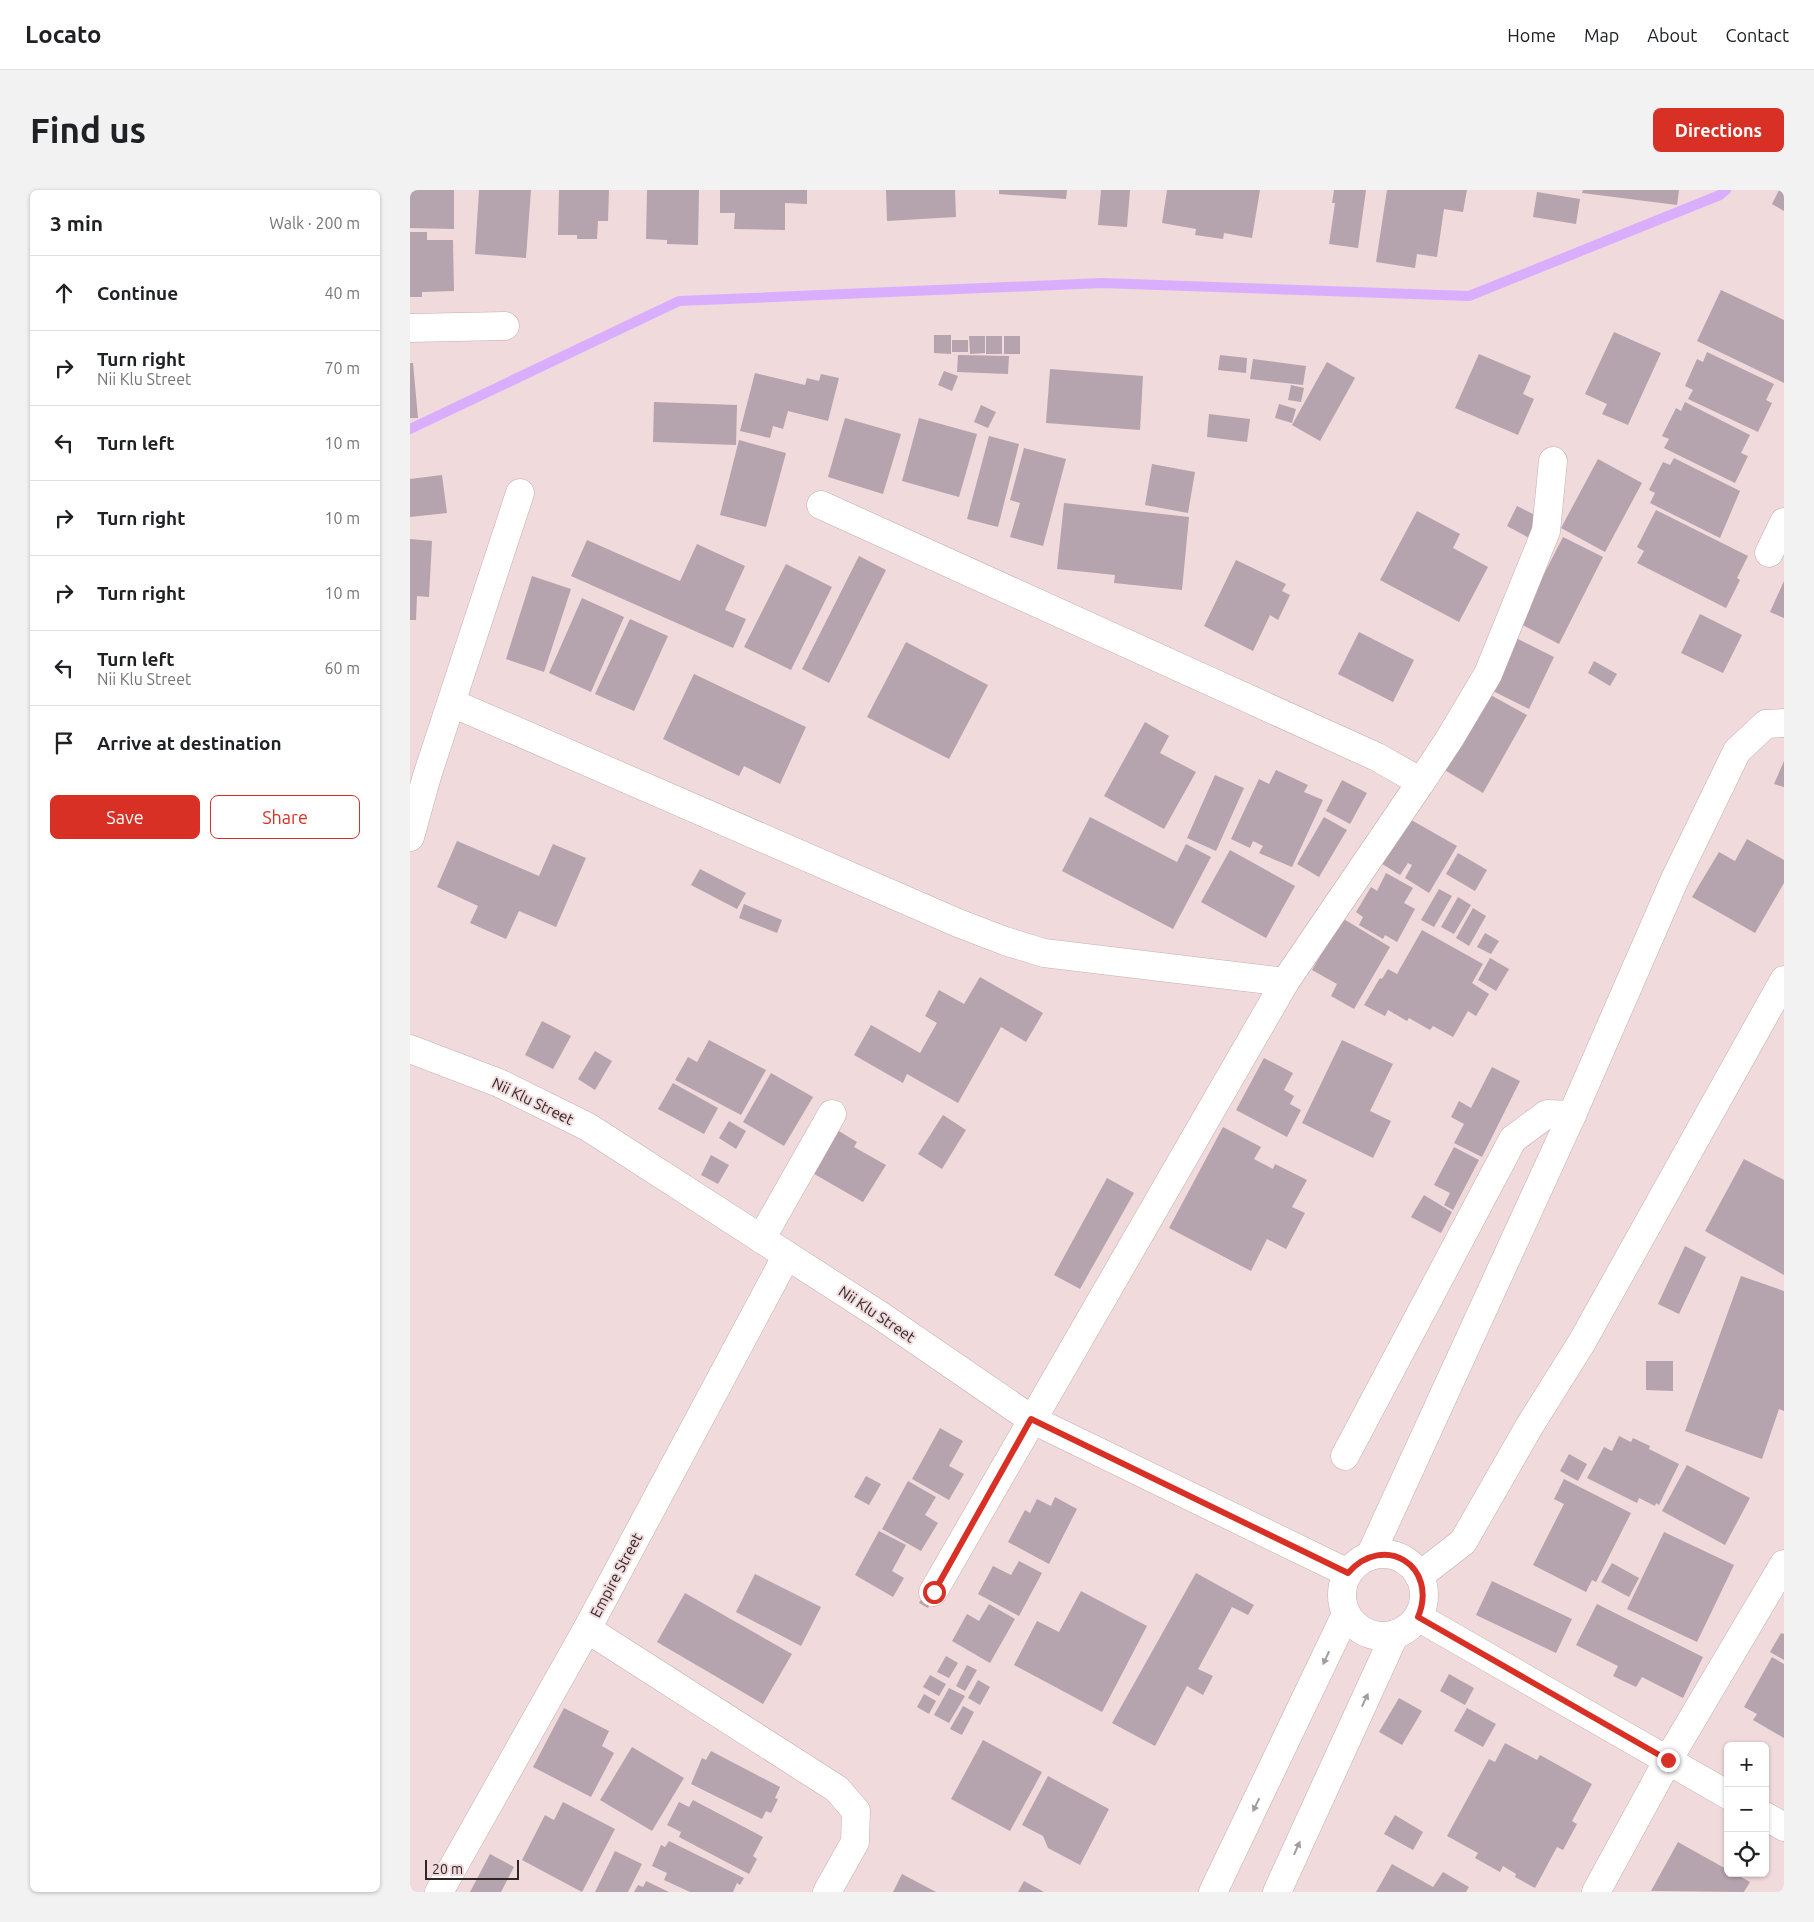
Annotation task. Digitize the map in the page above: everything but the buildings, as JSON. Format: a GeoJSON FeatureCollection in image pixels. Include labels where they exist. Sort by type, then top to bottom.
{"type":"FeatureCollection","features":[{"type":"Feature","properties":{"kind":"street"},"geometry":{"type":"LineString","coordinates":[[410,328],[506,326]]}},
{"type":"Feature","properties":{"kind":"street"},"geometry":{"type":"LineString","coordinates":[[934,1592],[1031,1419],[1285,982],[1450,738],[1488,674],[1546,531],[1553,461]]}},
{"type":"Feature","properties":{"kind":"street"},"geometry":{"type":"LineString","coordinates":[[410,837],[419,775],[452,703],[520,493]]}},
{"type":"Feature","properties":{"kind":"street"},"geometry":{"type":"LineString","coordinates":[[821,505],[1377,757],[1421,782]]}},
{"type":"Feature","properties":{"kind":"street"},"geometry":{"type":"LineString","coordinates":[[1769,553],[1784,522]]}},
{"type":"Feature","properties":{"kind":"street"},"geometry":{"type":"LineString","coordinates":[[452,703],[949,919],[1005,941],[1044,953],[1285,982]]}},
{"type":"Feature","properties":{"kind":"street"},"geometry":{"type":"LineString","coordinates":[[1370,1556],[1572,1115],[1674,881],[1737,750],[1766,724],[1784,723]]}},
{"type":"Feature","properties":{"kind":"street"},"geometry":{"type":"LineString","coordinates":[[1419,1576],[1463,1542],[1530,1425],[1582,1342],[1784,980]]}},
{"type":"Feature","properties":{"kind":"street","name":"Nii Klu Street"},"geometry":{"type":"LineString","coordinates":[[410,1049],[499,1083],[588,1127],[881,1316],[1031,1419],[1348,1573]]}},
{"type":"Feature","properties":{"kind":"street"},"geometry":{"type":"LineString","coordinates":[[761,1239],[832,1114]]}},
{"type":"Feature","properties":{"kind":"street"},"geometry":{"type":"LineString","coordinates":[[1345,1456],[1513,1139],[1547,1114],[1572,1115]]}},
{"type":"Feature","properties":{"kind":"street","name":"Empire Street"},"geometry":{"type":"LineString","coordinates":[[439,1892],[587,1629],[787,1255]]}},
{"type":"Feature","properties":{"kind":"street"},"geometry":{"type":"LineString","coordinates":[[1384,1554],[1398,1557],[1410,1564],[1419,1576],[1424,1590],[1423,1604],[1418,1617],[1408,1628],[1395,1634],[1381,1636],[1367,1633],[1355,1625],[1346,1614],[1342,1600],[1342,1586],[1348,1573],[1357,1562],[1370,1556],[1384,1554]]}},
{"type":"Feature","properties":{"kind":"street"},"geometry":{"type":"LineString","coordinates":[[1596,1892],[1668,1760],[1784,1564]]}},
{"type":"Feature","properties":{"kind":"street"},"geometry":{"type":"LineString","coordinates":[[1213,1892],[1346,1614]]}},
{"type":"Feature","properties":{"kind":"street"},"geometry":{"type":"LineString","coordinates":[[1418,1617],[1724,1792]]}},
{"type":"Feature","properties":{"kind":"street"},"geometry":{"type":"LineString","coordinates":[[587,1629],[837,1790],[856,1811],[855,1842],[827,1892]]}},
{"type":"Feature","properties":{"kind":"street"},"geometry":{"type":"LineString","coordinates":[[1277,1892],[1395,1634]]}},
{"type":"Feature","properties":{"kind":"street"},"geometry":{"type":"LineString","coordinates":[[1769,1818],[1784,1827]]}},
{"type":"Feature","properties":{"kind":"waterway"},"geometry":{"type":"LineString","coordinates":[[410,429],[679,301],[1102,283],[1469,296],[1720,195],[1726,190]]}},
{"type":"Feature","properties":{"kind":"route"},"geometry":{"type":"LineString","coordinates":[[934,1592],[1031,1419],[1348,1573],[1357,1562],[1370,1556],[1384,1554],[1398,1557],[1410,1564],[1419,1576],[1424,1590],[1423,1604],[1418,1617],[1668,1760]]}}]}
